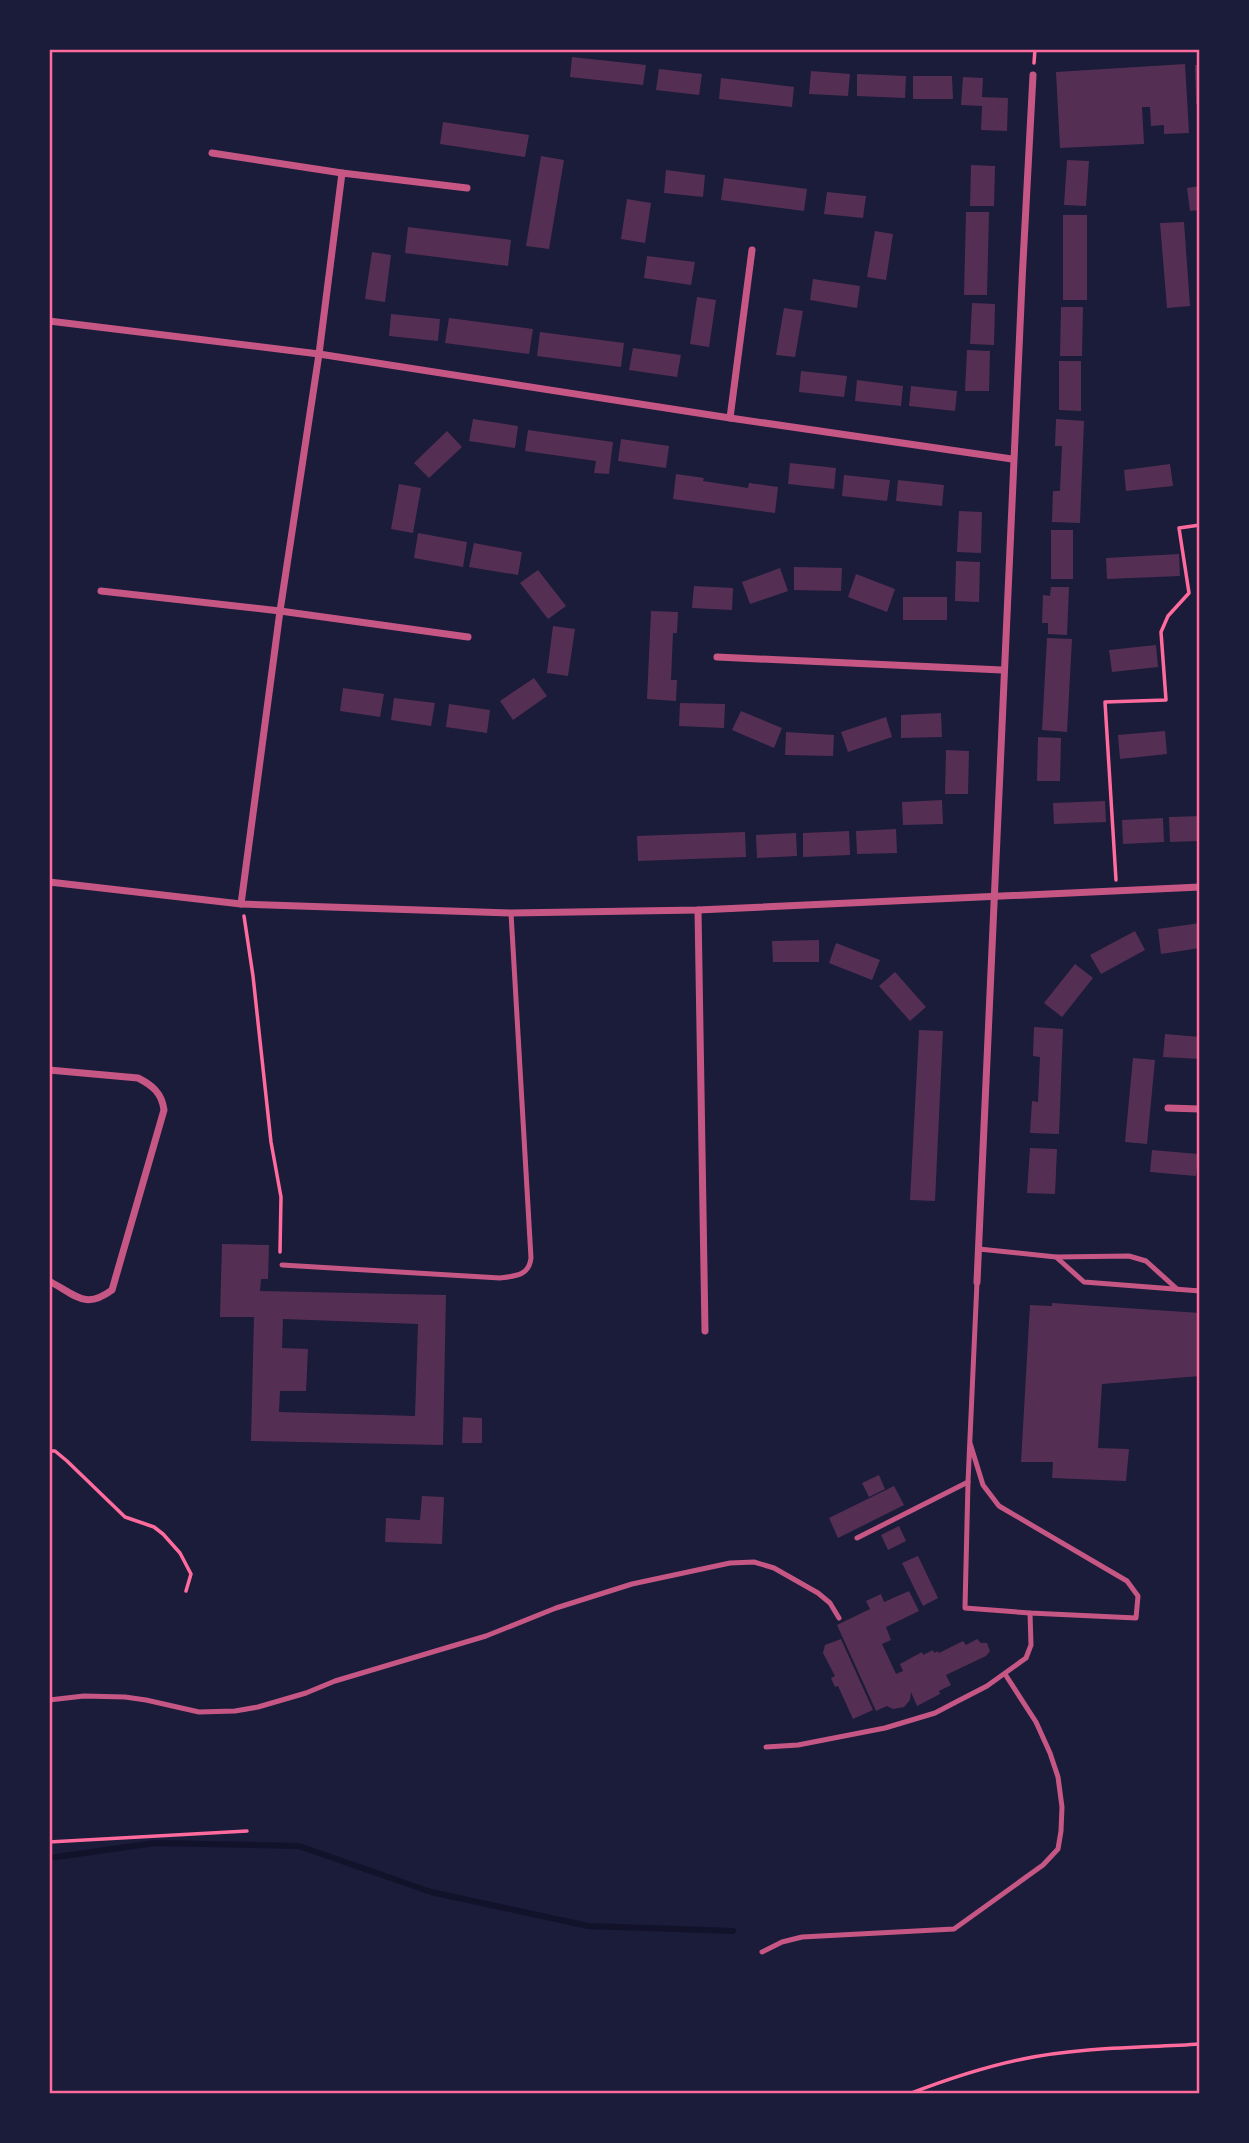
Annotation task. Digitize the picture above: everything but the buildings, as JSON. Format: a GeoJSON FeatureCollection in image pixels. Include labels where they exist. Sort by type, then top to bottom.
{"type":"FeatureCollection","features":[{"type":"Feature","properties":{"kind":"street"},"geometry":{"type":"LineString","coordinates":[[977,1282],[1002,670],[1033,75]]}},
{"type":"Feature","properties":{"kind":"street"},"geometry":{"type":"LineString","coordinates":[[212,153],[342,173],[467,188]]}},
{"type":"Feature","properties":{"kind":"street"},"geometry":{"type":"LineString","coordinates":[[241,904],[342,173]]}},
{"type":"Feature","properties":{"kind":"street"},"geometry":{"type":"LineString","coordinates":[[730,418],[752,250]]}},
{"type":"Feature","properties":{"kind":"street"},"geometry":{"type":"LineString","coordinates":[[49,321],[318,354],[1012,459]]}},
{"type":"Feature","properties":{"kind":"street"},"geometry":{"type":"LineString","coordinates":[[101,591],[280,611],[468,637]]}},
{"type":"Feature","properties":{"kind":"street"},"geometry":{"type":"LineString","coordinates":[[717,657],[1002,670]]}},
{"type":"Feature","properties":{"kind":"street"},"geometry":{"type":"LineString","coordinates":[[49,882],[241,904],[510,913],[698,910],[1200,887]]}},
{"type":"Feature","properties":{"kind":"street"},"geometry":{"type":"LineString","coordinates":[[698,910],[705,1331]]}},
{"type":"Feature","properties":{"kind":"street"},"geometry":{"type":"LineString","coordinates":[[49,1070],[138,1078],[158,1092],[163,1099],[164,1110],[112,1290],[94,1301],[86,1300],[49,1281]]}},
{"type":"Feature","properties":{"kind":"street"},"geometry":{"type":"LineString","coordinates":[[1168,1108],[1200,1109]]}},
{"type":"Feature","properties":{"kind":"lane"},"geometry":{"type":"LineString","coordinates":[[282,1265],[500,1278],[520,1275],[531,1265],[510,913]]}},
{"type":"Feature","properties":{"kind":"lane"},"geometry":{"type":"LineString","coordinates":[[979,1249],[1056,1256],[1129,1256],[1146,1261],[1177,1289]]}},
{"type":"Feature","properties":{"kind":"lane"},"geometry":{"type":"LineString","coordinates":[[1056,1256],[1084,1282],[1200,1291]]}},
{"type":"Feature","properties":{"kind":"lane"},"geometry":{"type":"LineString","coordinates":[[970,1443],[983,1485],[999,1506],[1127,1581],[1138,1596],[1136,1618],[1030,1614],[965,1608],[968,1482],[977,1282]]}},
{"type":"Feature","properties":{"kind":"lane"},"geometry":{"type":"LineString","coordinates":[[857,1538],[968,1482]]}},
{"type":"Feature","properties":{"kind":"lane"},"geometry":{"type":"LineString","coordinates":[[49,1700],[83,1696],[125,1698],[199,1712],[236,1711],[258,1707],[485,1636],[556,1608],[632,1584],[730,1563],[754,1562],[774,1568],[818,1593],[830,1603],[839,1618]]}},
{"type":"Feature","properties":{"kind":"lane"},"geometry":{"type":"LineString","coordinates":[[766,1747],[798,1745],[885,1728],[935,1713],[987,1686],[1026,1658],[1031,1645],[1030,1614]]}},
{"type":"Feature","properties":{"kind":"lane"},"geometry":{"type":"LineString","coordinates":[[762,1952],[782,1942],[802,1937],[954,1930],[1044,1865],[1058,1849],[1062,1807],[1058,1777],[1036,1722],[1005,1674]]}},
{"type":"Feature","properties":{"kind":"path"},"geometry":{"type":"LineString","coordinates":[[1117,890],[1105,702],[1166,699],[1161,632],[1168,616],[1189,593],[1179,528],[1200,525]]}},
{"type":"Feature","properties":{"kind":"path"},"geometry":{"type":"LineString","coordinates":[[241,904],[247,925],[271,1142],[281,1197],[280,1255]]}},
{"type":"Feature","properties":{"kind":"path"},"geometry":{"type":"LineString","coordinates":[[49,1451],[55,1451],[67,1461],[125,1517],[153,1527],[163,1534],[180,1553],[191,1574],[186,1591]]}},
{"type":"Feature","properties":{"kind":"path"},"geometry":{"type":"LineString","coordinates":[[49,1842],[247,1831]]}},
{"type":"Feature","properties":{"kind":"path"},"geometry":{"type":"LineString","coordinates":[[909,2094],[1022,2059],[1065,2053],[1200,2044]]}},
{"type":"Feature","properties":{"kind":"waterway"},"geometry":{"type":"LineString","coordinates":[[49,1858],[155,1843],[299,1846],[431,1892],[588,1926],[733,1931]]}}]}
